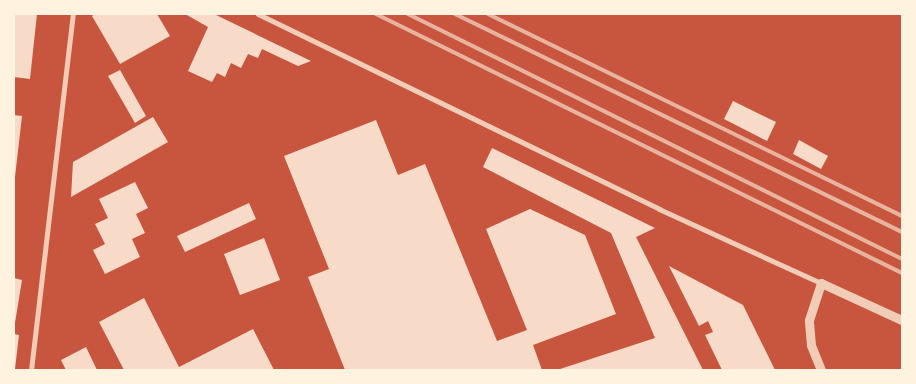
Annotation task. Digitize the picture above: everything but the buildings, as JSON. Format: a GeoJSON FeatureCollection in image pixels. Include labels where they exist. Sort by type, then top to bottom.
{"type":"FeatureCollection","features":[{"type":"Feature","properties":{"kind":"street"},"geometry":{"type":"LineString","coordinates":[[31,370],[73,14]]}},
{"type":"Feature","properties":{"kind":"street"},"geometry":{"type":"LineString","coordinates":[[258,14],[650,205],[902,320]]}},
{"type":"Feature","properties":{"kind":"street"},"geometry":{"type":"LineString","coordinates":[[821,283],[809,320],[811,345],[821,370]]}},
{"type":"Feature","properties":{"kind":"railway"},"geometry":{"type":"LineString","coordinates":[[376,14],[902,273]]}},
{"type":"Feature","properties":{"kind":"railway"},"geometry":{"type":"LineString","coordinates":[[408,14],[902,259]]}},
{"type":"Feature","properties":{"kind":"railway"},"geometry":{"type":"LineString","coordinates":[[455,14],[902,232]]}},
{"type":"Feature","properties":{"kind":"railway"},"geometry":{"type":"LineString","coordinates":[[488,14],[902,216]]}}]}
